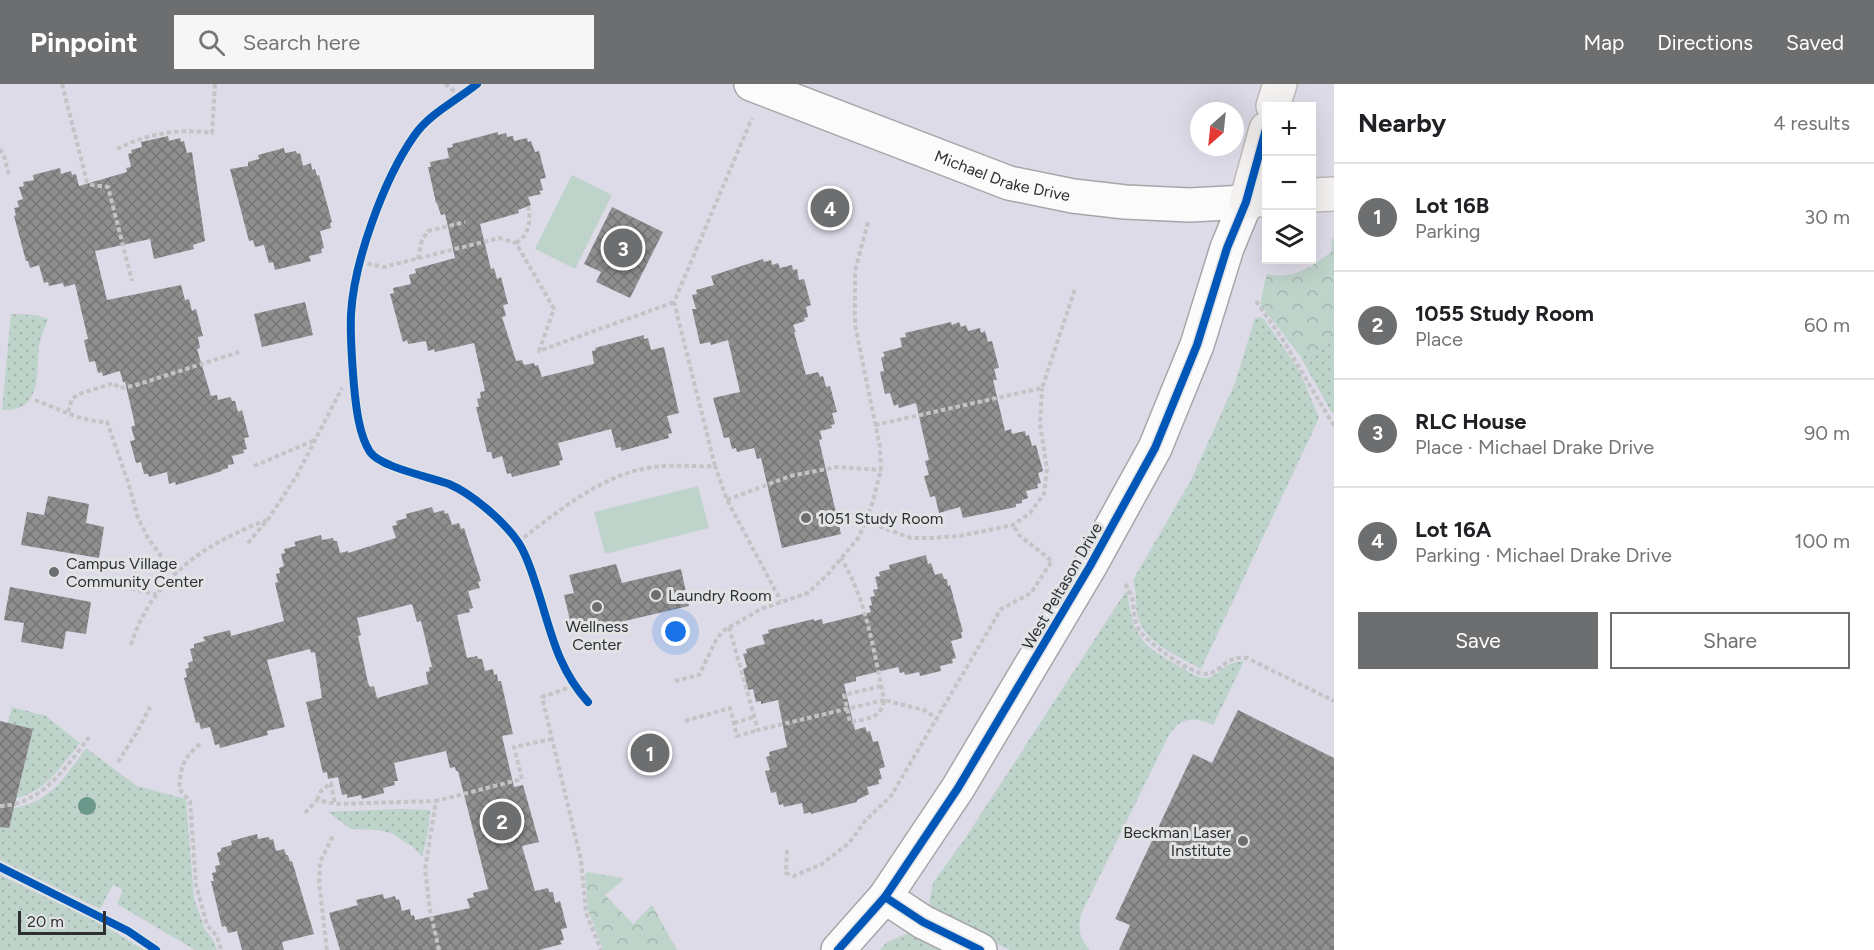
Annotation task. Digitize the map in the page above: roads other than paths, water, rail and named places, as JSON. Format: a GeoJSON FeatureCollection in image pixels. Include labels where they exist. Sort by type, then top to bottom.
{"type":"FeatureCollection","features":[{"type":"Feature","properties":{"kind":"main road"},"geometry":{"type":"LineString","coordinates":[[1274,102],[1280,84]]}},
{"type":"Feature","properties":{"kind":"main road"},"geometry":{"type":"LineString","coordinates":[[1256,200],[1262,156]]}},
{"type":"Feature","properties":{"kind":"main road"},"geometry":{"type":"LineString","coordinates":[[1316,195],[1334,194]]}},
{"type":"Feature","properties":{"kind":"street","name":"Michael Drake Drive"},"geometry":{"type":"LineString","coordinates":[[753,96],[1009,183],[1073,196],[1125,202],[1190,205],[1256,200]]}},
{"type":"Feature","properties":{"kind":"street","name":"West Peltason Drive"},"geometry":{"type":"LineString","coordinates":[[838,950],[885,897],[958,788],[1090,566],[1155,448],[1197,345],[1227,248],[1256,200]]}},
{"type":"Feature","properties":{"kind":"street"},"geometry":{"type":"LineString","coordinates":[[885,897],[923,922],[980,950]]}},
{"type":"Feature","properties":{"kind":"place","name":"Lot 16A"},"geometry":{"type":"Point","coordinates":[830,208]}},
{"type":"Feature","properties":{"kind":"place","name":"RLC House"},"geometry":{"type":"Point","coordinates":[623,248]}},
{"type":"Feature","properties":{"kind":"place","name":"1051 Study Room"},"geometry":{"type":"Point","coordinates":[806,518]}},
{"type":"Feature","properties":{"kind":"place","name":"Campus Village Community Center"},"geometry":{"type":"Point","coordinates":[54,572]}},
{"type":"Feature","properties":{"kind":"place","name":"Laundry Room"},"geometry":{"type":"Point","coordinates":[656,595]}},
{"type":"Feature","properties":{"kind":"place","name":"Wellness Center"},"geometry":{"type":"Point","coordinates":[597,607]}},
{"type":"Feature","properties":{"kind":"place","name":"Lot 16B"},"geometry":{"type":"Point","coordinates":[650,753]}},
{"type":"Feature","properties":{"kind":"place","name":"1055 Study Room"},"geometry":{"type":"Point","coordinates":[502,821]}},
{"type":"Feature","properties":{"kind":"place","name":"Beckman Laser Institute"},"geometry":{"type":"Point","coordinates":[1243,841]}}]}
